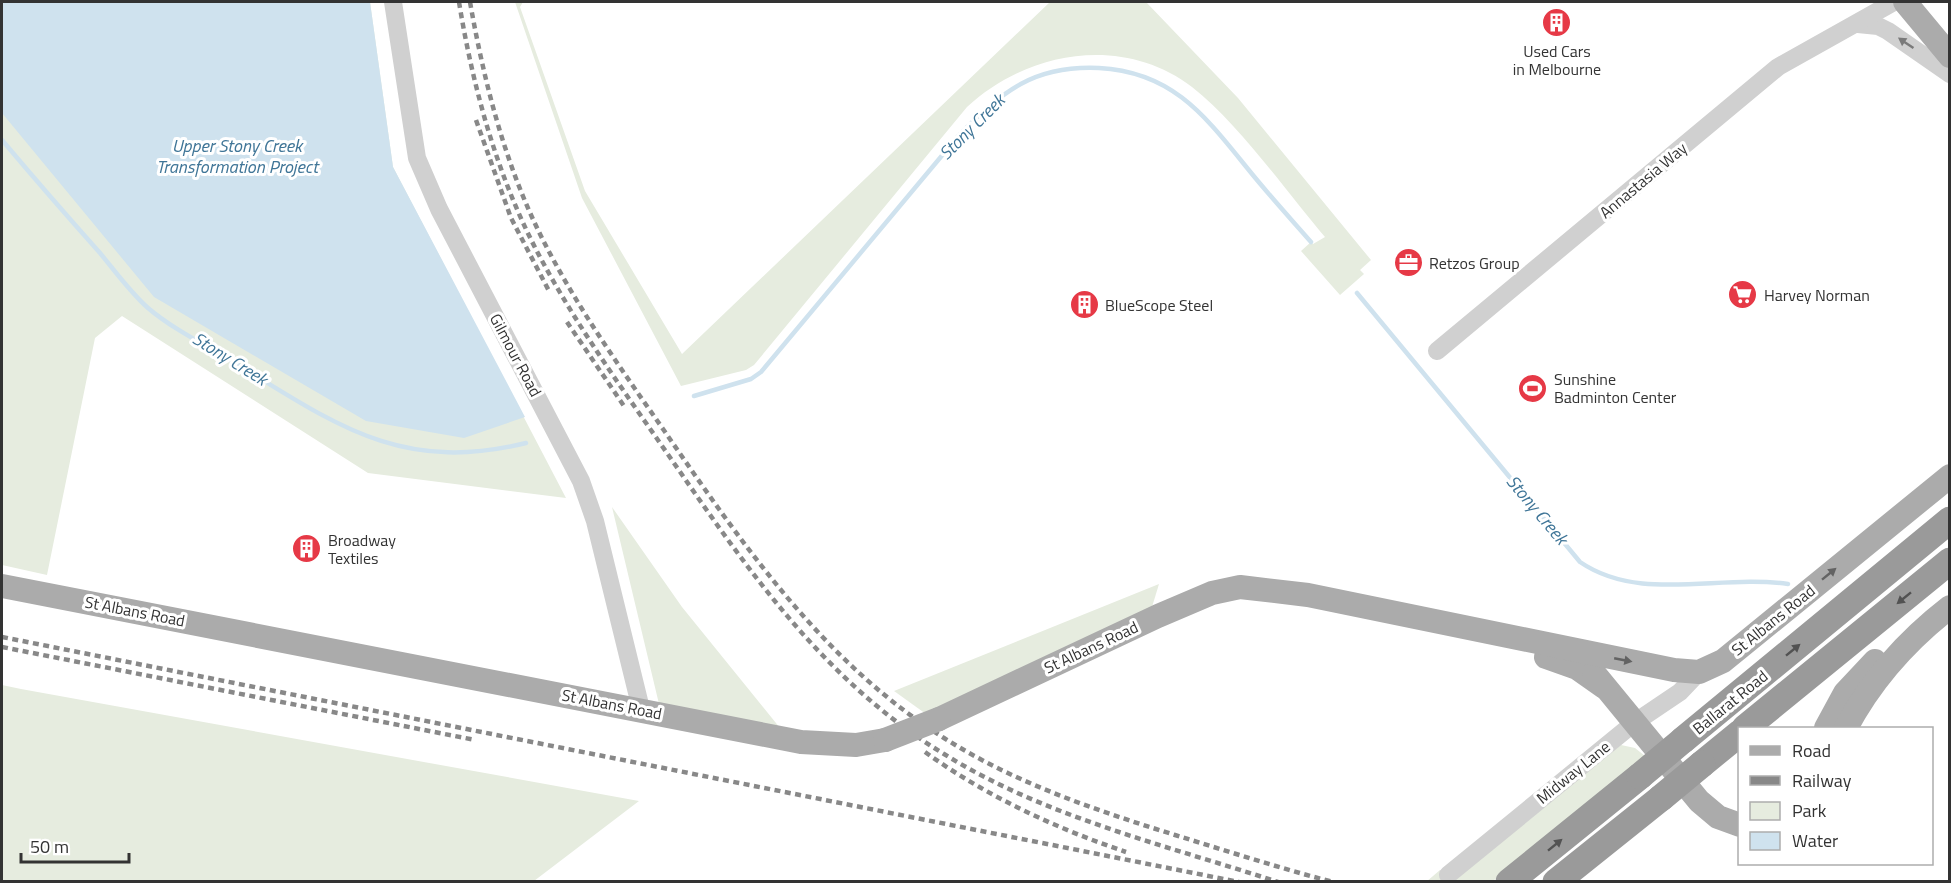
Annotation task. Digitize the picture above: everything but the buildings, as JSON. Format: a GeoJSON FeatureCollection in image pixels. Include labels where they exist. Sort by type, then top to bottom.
{"type":"FeatureCollection","features":[{"type":"Feature","properties":{"kind":"highway","name":"Ballarat Road"},"geometry":{"type":"LineString","coordinates":[[1509,882],[1950,520]]}},
{"type":"Feature","properties":{"kind":"highway","name":"Ballarat Road"},"geometry":{"type":"LineString","coordinates":[[1747,727],[1950,561]]}},
{"type":"Feature","properties":{"kind":"highway","name":"Ballarat Road"},"geometry":{"type":"LineString","coordinates":[[1556,882],[1738,735]]}},
{"type":"Feature","properties":{"kind":"main road"},"geometry":{"type":"LineString","coordinates":[[1905,2],[1950,56]]}},
{"type":"Feature","properties":{"kind":"main road","name":"St Albans Road"},"geometry":{"type":"LineString","coordinates":[[2,586],[801,742],[856,746],[885,740],[939,719],[1198,599],[1230,588],[1458,632],[1566,648],[1674,670],[1699,672],[1723,661],[1950,476]]}},
{"type":"Feature","properties":{"kind":"main road"},"geometry":{"type":"LineString","coordinates":[[1827,727],[1836,707],[1861,692],[1908,641],[1950,607]]}},
{"type":"Feature","properties":{"kind":"main road","name":"St Albans Road"},"geometry":{"type":"LineString","coordinates":[[1458,632],[1557,660],[1577,668],[1604,687]]}},
{"type":"Feature","properties":{"kind":"main road","name":"St Albans Road"},"geometry":{"type":"LineString","coordinates":[[1566,648],[1588,666],[1707,809],[1738,824]]}},
{"type":"Feature","properties":{"kind":"main road"},"geometry":{"type":"LineString","coordinates":[[1847,727],[1861,692]]}},
{"type":"Feature","properties":{"kind":"street","name":"Gilmour Road"},"geometry":{"type":"LineString","coordinates":[[393,2],[417,158],[439,209],[584,490],[595,521],[641,709]]}},
{"type":"Feature","properties":{"kind":"street","name":"Annastasia Way"},"geometry":{"type":"LineString","coordinates":[[1437,351],[1779,68],[1803,51],[1858,24],[1894,2]]}},
{"type":"Feature","properties":{"kind":"street"},"geometry":{"type":"LineString","coordinates":[[1858,24],[1878,26],[1888,31],[1950,74]]}},
{"type":"Feature","properties":{"kind":"street","name":"Midway Lane"},"geometry":{"type":"LineString","coordinates":[[1448,875],[1634,723],[1680,692],[1699,672]]}},
{"type":"Feature","properties":{"kind":"green space","name":"Upper Stony Creek Transformation Project"},"geometry":{"type":"Polygon","coordinates":[[[2,2],[370,2],[393,167],[566,498],[368,473],[122,316],[95,338],[47,575],[2,565],[2,2]]]}},
{"type":"Feature","properties":{"kind":"green space"},"geometry":{"type":"Polygon","coordinates":[[[515,2],[523,2],[520,7],[585,191],[682,354],[1050,2],[1146,2],[1238,98],[1371,260],[1360,270],[1364,274],[1340,295],[1301,251],[1311,242],[1313,244],[1325,237],[1244,138],[1210,102],[1165,70],[1136,60],[1106,55],[1076,56],[1046,62],[1018,73],[991,88],[967,107],[754,365],[746,370],[681,386],[582,198],[515,2]]]}},
{"type":"Feature","properties":{"kind":"green space"},"geometry":{"type":"Polygon","coordinates":[[[612,507],[682,607],[780,728],[659,704],[612,507]]]}},
{"type":"Feature","properties":{"kind":"green space"},"geometry":{"type":"Polygon","coordinates":[[[1159,584],[1152,607],[926,714],[894,691],[1159,584]]]}},
{"type":"Feature","properties":{"kind":"green space"},"geometry":{"type":"Polygon","coordinates":[[[2,685],[639,801],[534,881],[2,881],[2,685]]]}},
{"type":"Feature","properties":{"kind":"green space"},"geometry":{"type":"Polygon","coordinates":[[[1621,745],[1635,748],[1645,756],[1493,881],[1426,882],[1440,870],[1445,875],[1621,745]]]}},
{"type":"Feature","properties":{"kind":"water","name":"Upper Stony Creek Transformation Project"},"geometry":{"type":"Polygon","coordinates":[[[2,2],[370,2],[393,167],[525,417],[464,438],[366,421],[154,297],[2,113],[2,2]]]}},
{"type":"Feature","properties":{"kind":"waterway","name":"Stony Creek"},"geometry":{"type":"LineString","coordinates":[[694,396],[751,379],[761,372],[960,134],[1006,93],[1038,76],[1056,71],[1076,68],[1125,71],[1147,78],[1185,100],[1217,131],[1311,242]]}},
{"type":"Feature","properties":{"kind":"waterway","name":"Stony Creek"},"geometry":{"type":"LineString","coordinates":[[2,140],[148,308],[181,331],[309,408],[374,439],[408,448],[444,452],[483,451],[526,443]]}},
{"type":"Feature","properties":{"kind":"waterway","name":"Stony Creek"},"geometry":{"type":"LineString","coordinates":[[1357,293],[1580,562],[1603,574],[1628,581],[1654,584],[1734,582],[1788,584]]}},
{"type":"Feature","properties":{"kind":"railway"},"geometry":{"type":"LineString","coordinates":[[459,2],[472,71],[491,139],[515,205],[546,268],[608,368],[733,547],[763,587],[828,661],[863,695],[902,726],[983,776],[1023,795],[1106,828],[1278,882]]}},
{"type":"Feature","properties":{"kind":"railway"},"geometry":{"type":"LineString","coordinates":[[470,2],[489,91],[506,149],[527,206],[553,260],[614,358],[724,516],[755,558],[823,637],[860,674],[900,708],[944,738],[999,769],[1115,816],[1333,882]]}},
{"type":"Feature","properties":{"kind":"railway"},"geometry":{"type":"LineString","coordinates":[[476,120],[511,218],[549,291]]}},
{"type":"Feature","properties":{"kind":"railway"},"geometry":{"type":"LineString","coordinates":[[567,322],[624,406]]}},
{"type":"Feature","properties":{"kind":"railway"},"geometry":{"type":"LineString","coordinates":[[2,637],[1239,882]]}},
{"type":"Feature","properties":{"kind":"railway"},"geometry":{"type":"LineString","coordinates":[[2,647],[475,740]]}},
{"type":"Feature","properties":{"kind":"railway"},"geometry":{"type":"LineString","coordinates":[[925,752],[972,783],[1022,810],[1126,852]]}},
{"type":"Feature","properties":{"kind":"place","name":"Used Cars in Melbourne"},"geometry":{"type":"Point","coordinates":[1557,23]}},
{"type":"Feature","properties":{"kind":"place","name":"Retzos Group"},"geometry":{"type":"Point","coordinates":[1408,263]}},
{"type":"Feature","properties":{"kind":"place","name":"Harvey Norman"},"geometry":{"type":"Point","coordinates":[1743,295]}},
{"type":"Feature","properties":{"kind":"place","name":"BlueScope Steel"},"geometry":{"type":"Point","coordinates":[1084,305]}},
{"type":"Feature","properties":{"kind":"place","name":"Sunshine Badminton Center"},"geometry":{"type":"Point","coordinates":[1533,388]}},
{"type":"Feature","properties":{"kind":"place","name":"Broadway Textiles"},"geometry":{"type":"Point","coordinates":[307,549]}}]}
